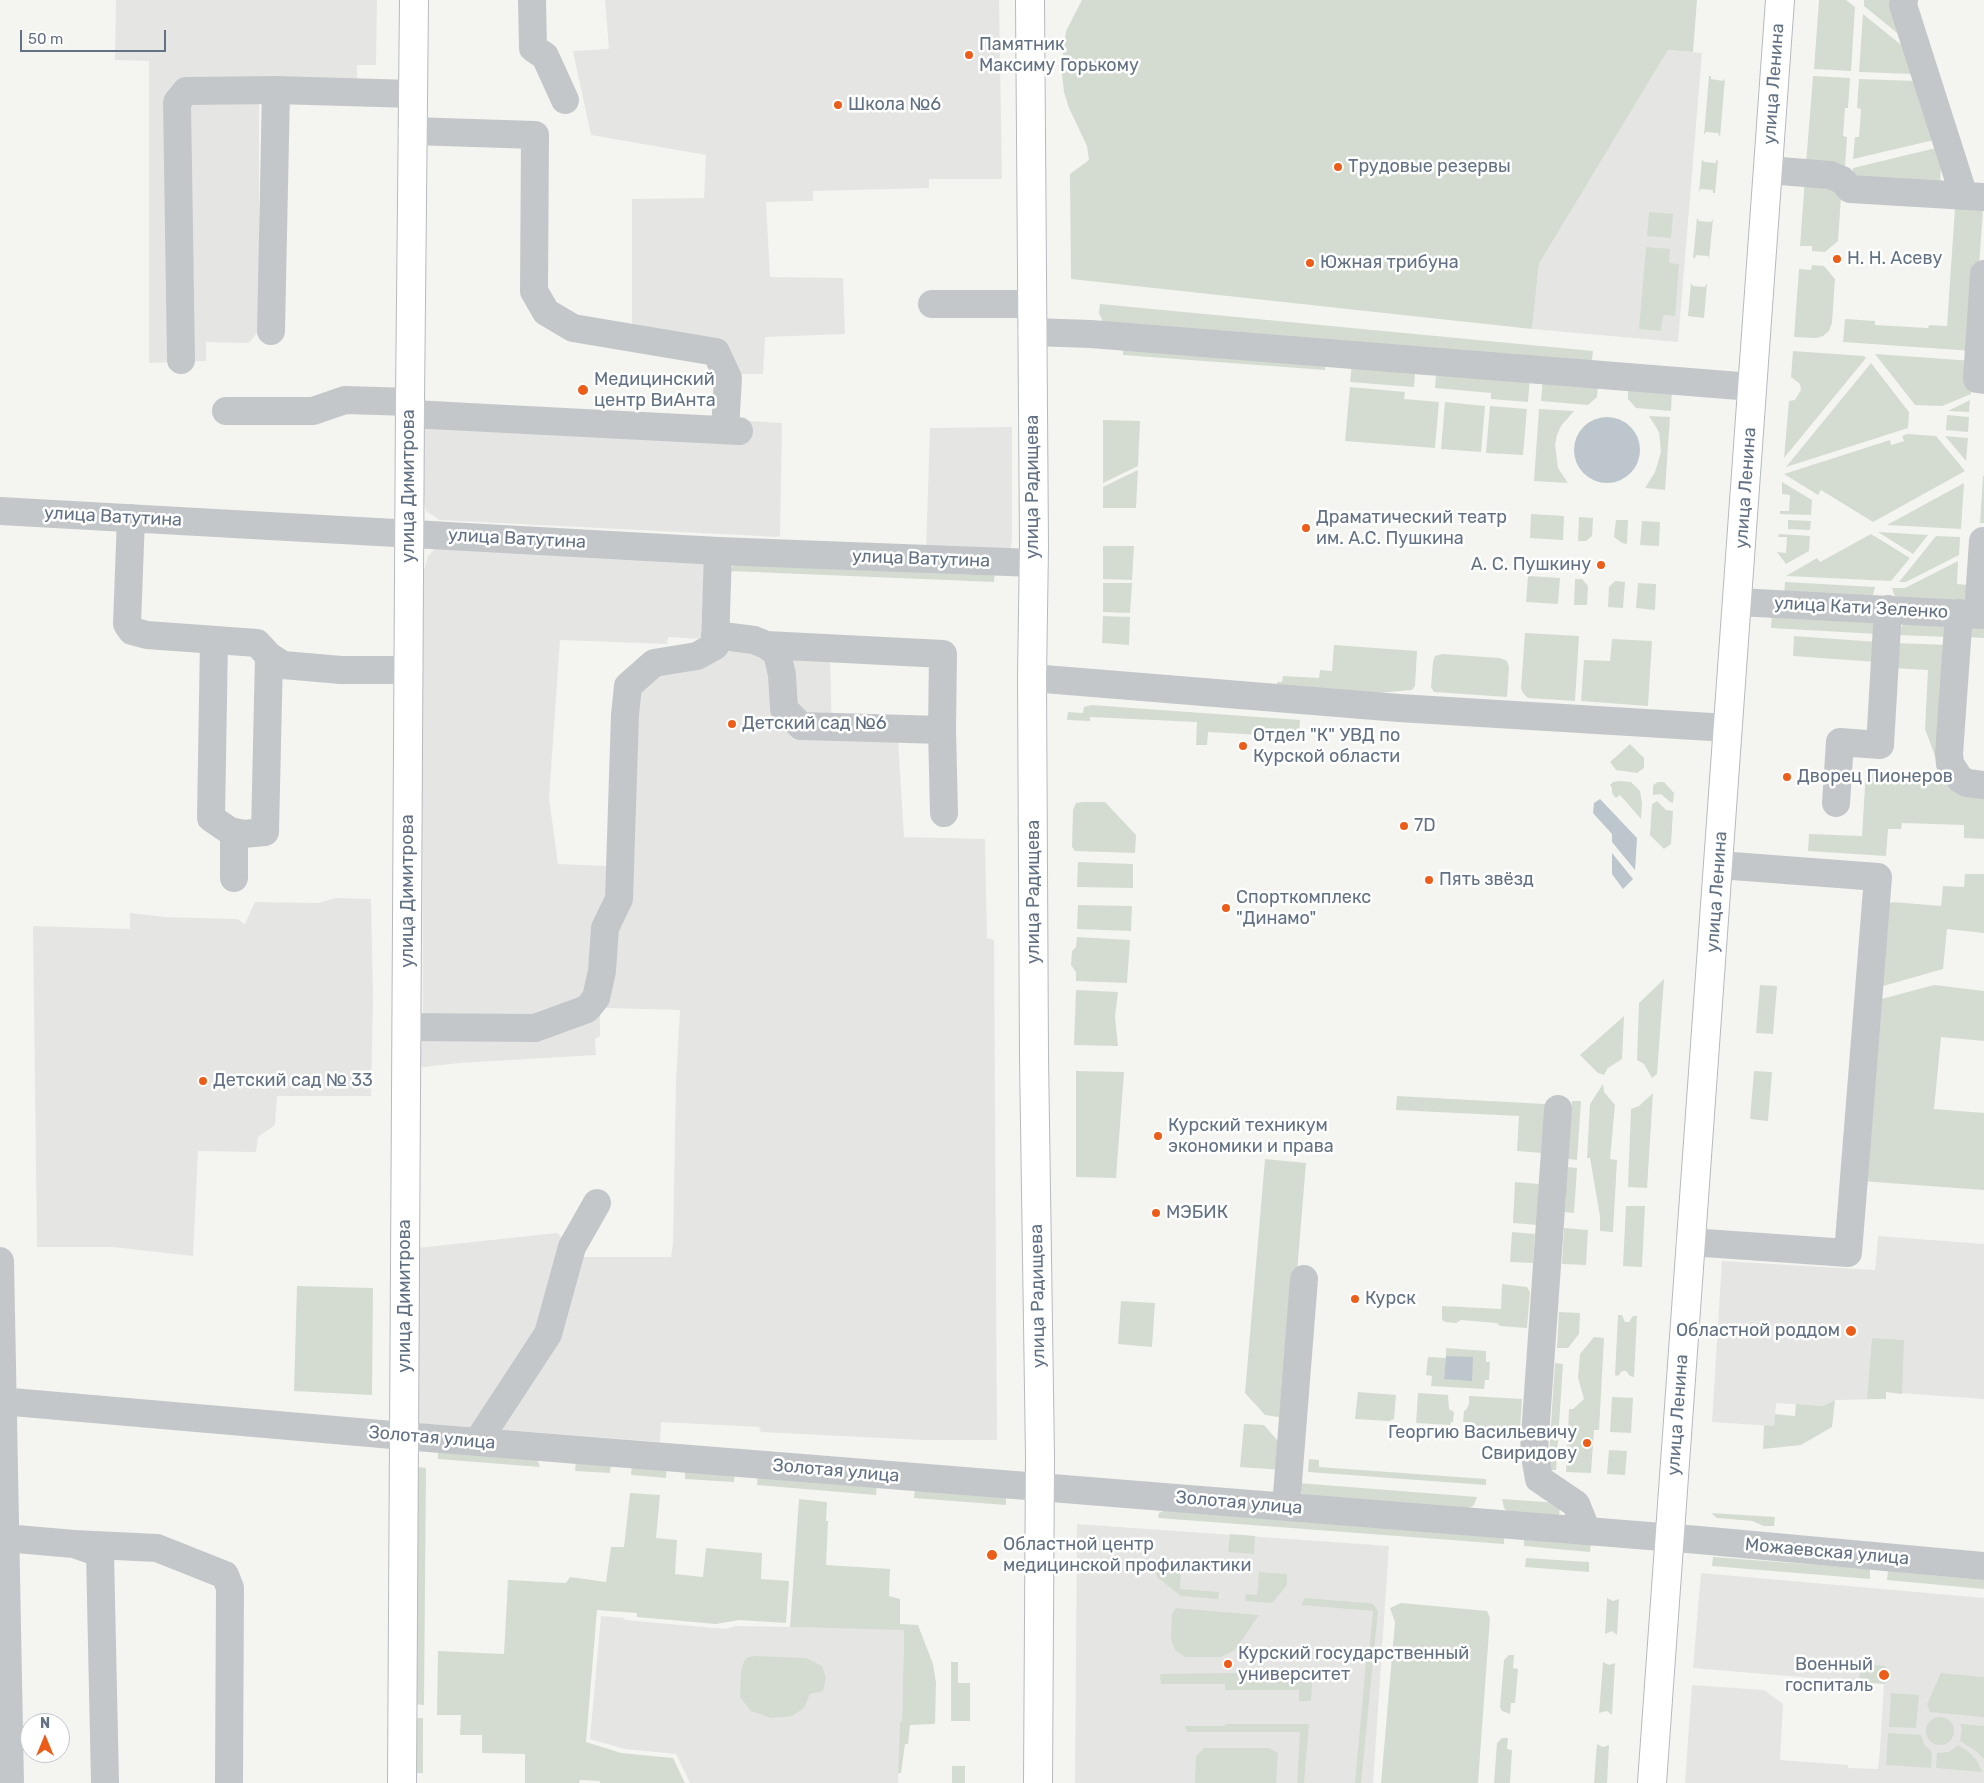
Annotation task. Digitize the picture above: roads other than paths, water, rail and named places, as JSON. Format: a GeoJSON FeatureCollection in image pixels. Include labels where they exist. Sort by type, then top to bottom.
{"type":"FeatureCollection","features":[{"type":"Feature","properties":{"kind":"main road","name":"улица Димитрова"},"geometry":{"type":"LineString","coordinates":[[402,1783],[414,0]]}},
{"type":"Feature","properties":{"kind":"main road","name":"улица Радищева"},"geometry":{"type":"LineString","coordinates":[[1030,0],[1034,563],[1032,678],[1034,1058],[1040,1487],[1038,1783]]}},
{"type":"Feature","properties":{"kind":"main road","name":"улица Ленина"},"geometry":{"type":"LineString","coordinates":[[1652,1783],[1780,0]]}},
{"type":"Feature","properties":{"kind":"street"},"geometry":{"type":"LineString","coordinates":[[532,0],[533,48],[545,56],[565,100]]}},
{"type":"Feature","properties":{"kind":"street"},"geometry":{"type":"LineString","coordinates":[[1768,170],[1830,175],[1842,180],[1850,189],[1974,197],[1903,5],[1904,0]]}},
{"type":"Feature","properties":{"kind":"street"},"geometry":{"type":"LineString","coordinates":[[271,331],[276,90]]}},
{"type":"Feature","properties":{"kind":"street"},"geometry":{"type":"LineString","coordinates":[[181,360],[178,102],[186,91],[276,90],[413,94]]}},
{"type":"Feature","properties":{"kind":"street"},"geometry":{"type":"LineString","coordinates":[[226,411],[313,411],[344,400],[410,408],[732,430],[728,378],[716,352],[573,328],[546,312],[534,291],[535,135],[412,131]]}},
{"type":"Feature","properties":{"kind":"street"},"geometry":{"type":"LineString","coordinates":[[1984,274],[1978,379],[1984,380]]}},
{"type":"Feature","properties":{"kind":"street"},"geometry":{"type":"LineString","coordinates":[[932,304],[1032,304]]}},
{"type":"Feature","properties":{"kind":"street"},"geometry":{"type":"LineString","coordinates":[[1032,332],[1091,334],[1752,388]]}},
{"type":"Feature","properties":{"kind":"street","name":"улица Ватутина"},"geometry":{"type":"LineString","coordinates":[[0,511],[718,550],[1034,563]]}},
{"type":"Feature","properties":{"kind":"street"},"geometry":{"type":"LineString","coordinates":[[131,518],[127,624],[132,631],[147,635],[257,643],[269,656],[283,665],[341,670],[409,670]]}},
{"type":"Feature","properties":{"kind":"street"},"geometry":{"type":"LineString","coordinates":[[1983,541],[1974,614],[1949,754],[1950,764],[1960,779],[1966,783],[1984,785]]}},
{"type":"Feature","properties":{"kind":"street"},"geometry":{"type":"LineString","coordinates":[[407,1026],[535,1028],[587,1009],[596,998],[602,971],[605,928],[619,899],[625,715],[628,686],[654,663],[698,656],[715,646],[718,550]]}},
{"type":"Feature","properties":{"kind":"street","name":"улица Кати Зеленко"},"geometry":{"type":"LineString","coordinates":[[1738,602],[1974,614]]}},
{"type":"Feature","properties":{"kind":"street"},"geometry":{"type":"LineString","coordinates":[[1836,803],[1840,742],[1880,745],[1888,609]]}},
{"type":"Feature","properties":{"kind":"street"},"geometry":{"type":"LineString","coordinates":[[715,635],[754,640],[778,653],[782,675],[784,709],[801,726],[942,730]]}},
{"type":"Feature","properties":{"kind":"street"},"geometry":{"type":"LineString","coordinates":[[214,640],[211,818],[230,831],[243,834],[265,832],[269,656]]}},
{"type":"Feature","properties":{"kind":"street"},"geometry":{"type":"LineString","coordinates":[[766,645],[942,654],[944,813]]}},
{"type":"Feature","properties":{"kind":"street"},"geometry":{"type":"LineString","coordinates":[[1032,678],[1400,708],[1728,722]]}},
{"type":"Feature","properties":{"kind":"street"},"geometry":{"type":"LineString","coordinates":[[234,878],[234,841],[243,834]]}},
{"type":"Feature","properties":{"kind":"street"},"geometry":{"type":"LineString","coordinates":[[1690,1242],[1848,1253],[1878,877],[1719,864]]}},
{"type":"Feature","properties":{"kind":"street"},"geometry":{"type":"LineString","coordinates":[[1558,1108],[1534,1450],[1539,1480],[1576,1504],[1587,1531]]}},
{"type":"Feature","properties":{"kind":"street"},"geometry":{"type":"LineString","coordinates":[[478,1441],[548,1334],[572,1247],[597,1203]]}},
{"type":"Feature","properties":{"kind":"street"},"geometry":{"type":"LineString","coordinates":[[0,1260],[1,1401],[10,1783]]}},
{"type":"Feature","properties":{"kind":"street"},"geometry":{"type":"LineString","coordinates":[[1286,1507],[1304,1279]]}},
{"type":"Feature","properties":{"kind":"street","name":"Золотая улица"},"geometry":{"type":"LineString","coordinates":[[1,1401],[404,1436],[1670,1538]]}},
{"type":"Feature","properties":{"kind":"street"},"geometry":{"type":"LineString","coordinates":[[4,1538],[157,1548],[225,1576],[230,1588],[229,1783]]}},
{"type":"Feature","properties":{"kind":"street","name":"Можаевская улица"},"geometry":{"type":"LineString","coordinates":[[1670,1538],[1984,1566]]}},
{"type":"Feature","properties":{"kind":"street"},"geometry":{"type":"LineString","coordinates":[[74,1544],[100,1553],[105,1783]]}},
{"type":"Feature","properties":{"kind":"place","name":"Памятник Максиму Горькому"},"geometry":{"type":"Point","coordinates":[969,55]}},
{"type":"Feature","properties":{"kind":"place","name":"Школа №6"},"geometry":{"type":"Point","coordinates":[838,105]}},
{"type":"Feature","properties":{"kind":"place","name":"Трудовые резервы"},"geometry":{"type":"Point","coordinates":[1338,167]}},
{"type":"Feature","properties":{"kind":"place","name":"Н. Н. Асеву"},"geometry":{"type":"Point","coordinates":[1837,259]}},
{"type":"Feature","properties":{"kind":"place","name":"Южная трибуна"},"geometry":{"type":"Point","coordinates":[1310,263]}},
{"type":"Feature","properties":{"kind":"place","name":"Медицинский центр ВиАнта"},"geometry":{"type":"Point","coordinates":[583,390]}},
{"type":"Feature","properties":{"kind":"place","name":"Драматический театр им. А.С. Пушкина"},"geometry":{"type":"Point","coordinates":[1306,528]}},
{"type":"Feature","properties":{"kind":"place","name":"А. С. Пушкину"},"geometry":{"type":"Point","coordinates":[1601,565]}},
{"type":"Feature","properties":{"kind":"place","name":"Детский сад №6"},"geometry":{"type":"Point","coordinates":[732,724]}},
{"type":"Feature","properties":{"kind":"place","name":"Отдел \"К\" УВД по Курской области"},"geometry":{"type":"Point","coordinates":[1243,746]}},
{"type":"Feature","properties":{"kind":"place","name":"Дворец Пионеров"},"geometry":{"type":"Point","coordinates":[1787,777]}},
{"type":"Feature","properties":{"kind":"place","name":"7D"},"geometry":{"type":"Point","coordinates":[1404,826]}},
{"type":"Feature","properties":{"kind":"place","name":"Пять звёзд"},"geometry":{"type":"Point","coordinates":[1429,880]}},
{"type":"Feature","properties":{"kind":"place","name":"Спорткомплекс \"Динамо\""},"geometry":{"type":"Point","coordinates":[1226,908]}},
{"type":"Feature","properties":{"kind":"place","name":"Детский сад № 33"},"geometry":{"type":"Point","coordinates":[203,1081]}},
{"type":"Feature","properties":{"kind":"place","name":"Курский техникум экономики и права"},"geometry":{"type":"Point","coordinates":[1158,1136]}},
{"type":"Feature","properties":{"kind":"place","name":"МЭБИК"},"geometry":{"type":"Point","coordinates":[1156,1213]}},
{"type":"Feature","properties":{"kind":"place","name":"Курск"},"geometry":{"type":"Point","coordinates":[1355,1299]}},
{"type":"Feature","properties":{"kind":"place","name":"Областной роддом"},"geometry":{"type":"Point","coordinates":[1851,1331]}},
{"type":"Feature","properties":{"kind":"place","name":"Георгию Васильевичу Свиридову"},"geometry":{"type":"Point","coordinates":[1587,1443]}},
{"type":"Feature","properties":{"kind":"place","name":"Областной центр медицинской профилактики"},"geometry":{"type":"Point","coordinates":[992,1555]}},
{"type":"Feature","properties":{"kind":"place","name":"Курский государственный университет"},"geometry":{"type":"Point","coordinates":[1228,1664]}},
{"type":"Feature","properties":{"kind":"place","name":"Военный госпиталь"},"geometry":{"type":"Point","coordinates":[1884,1675]}}]}
